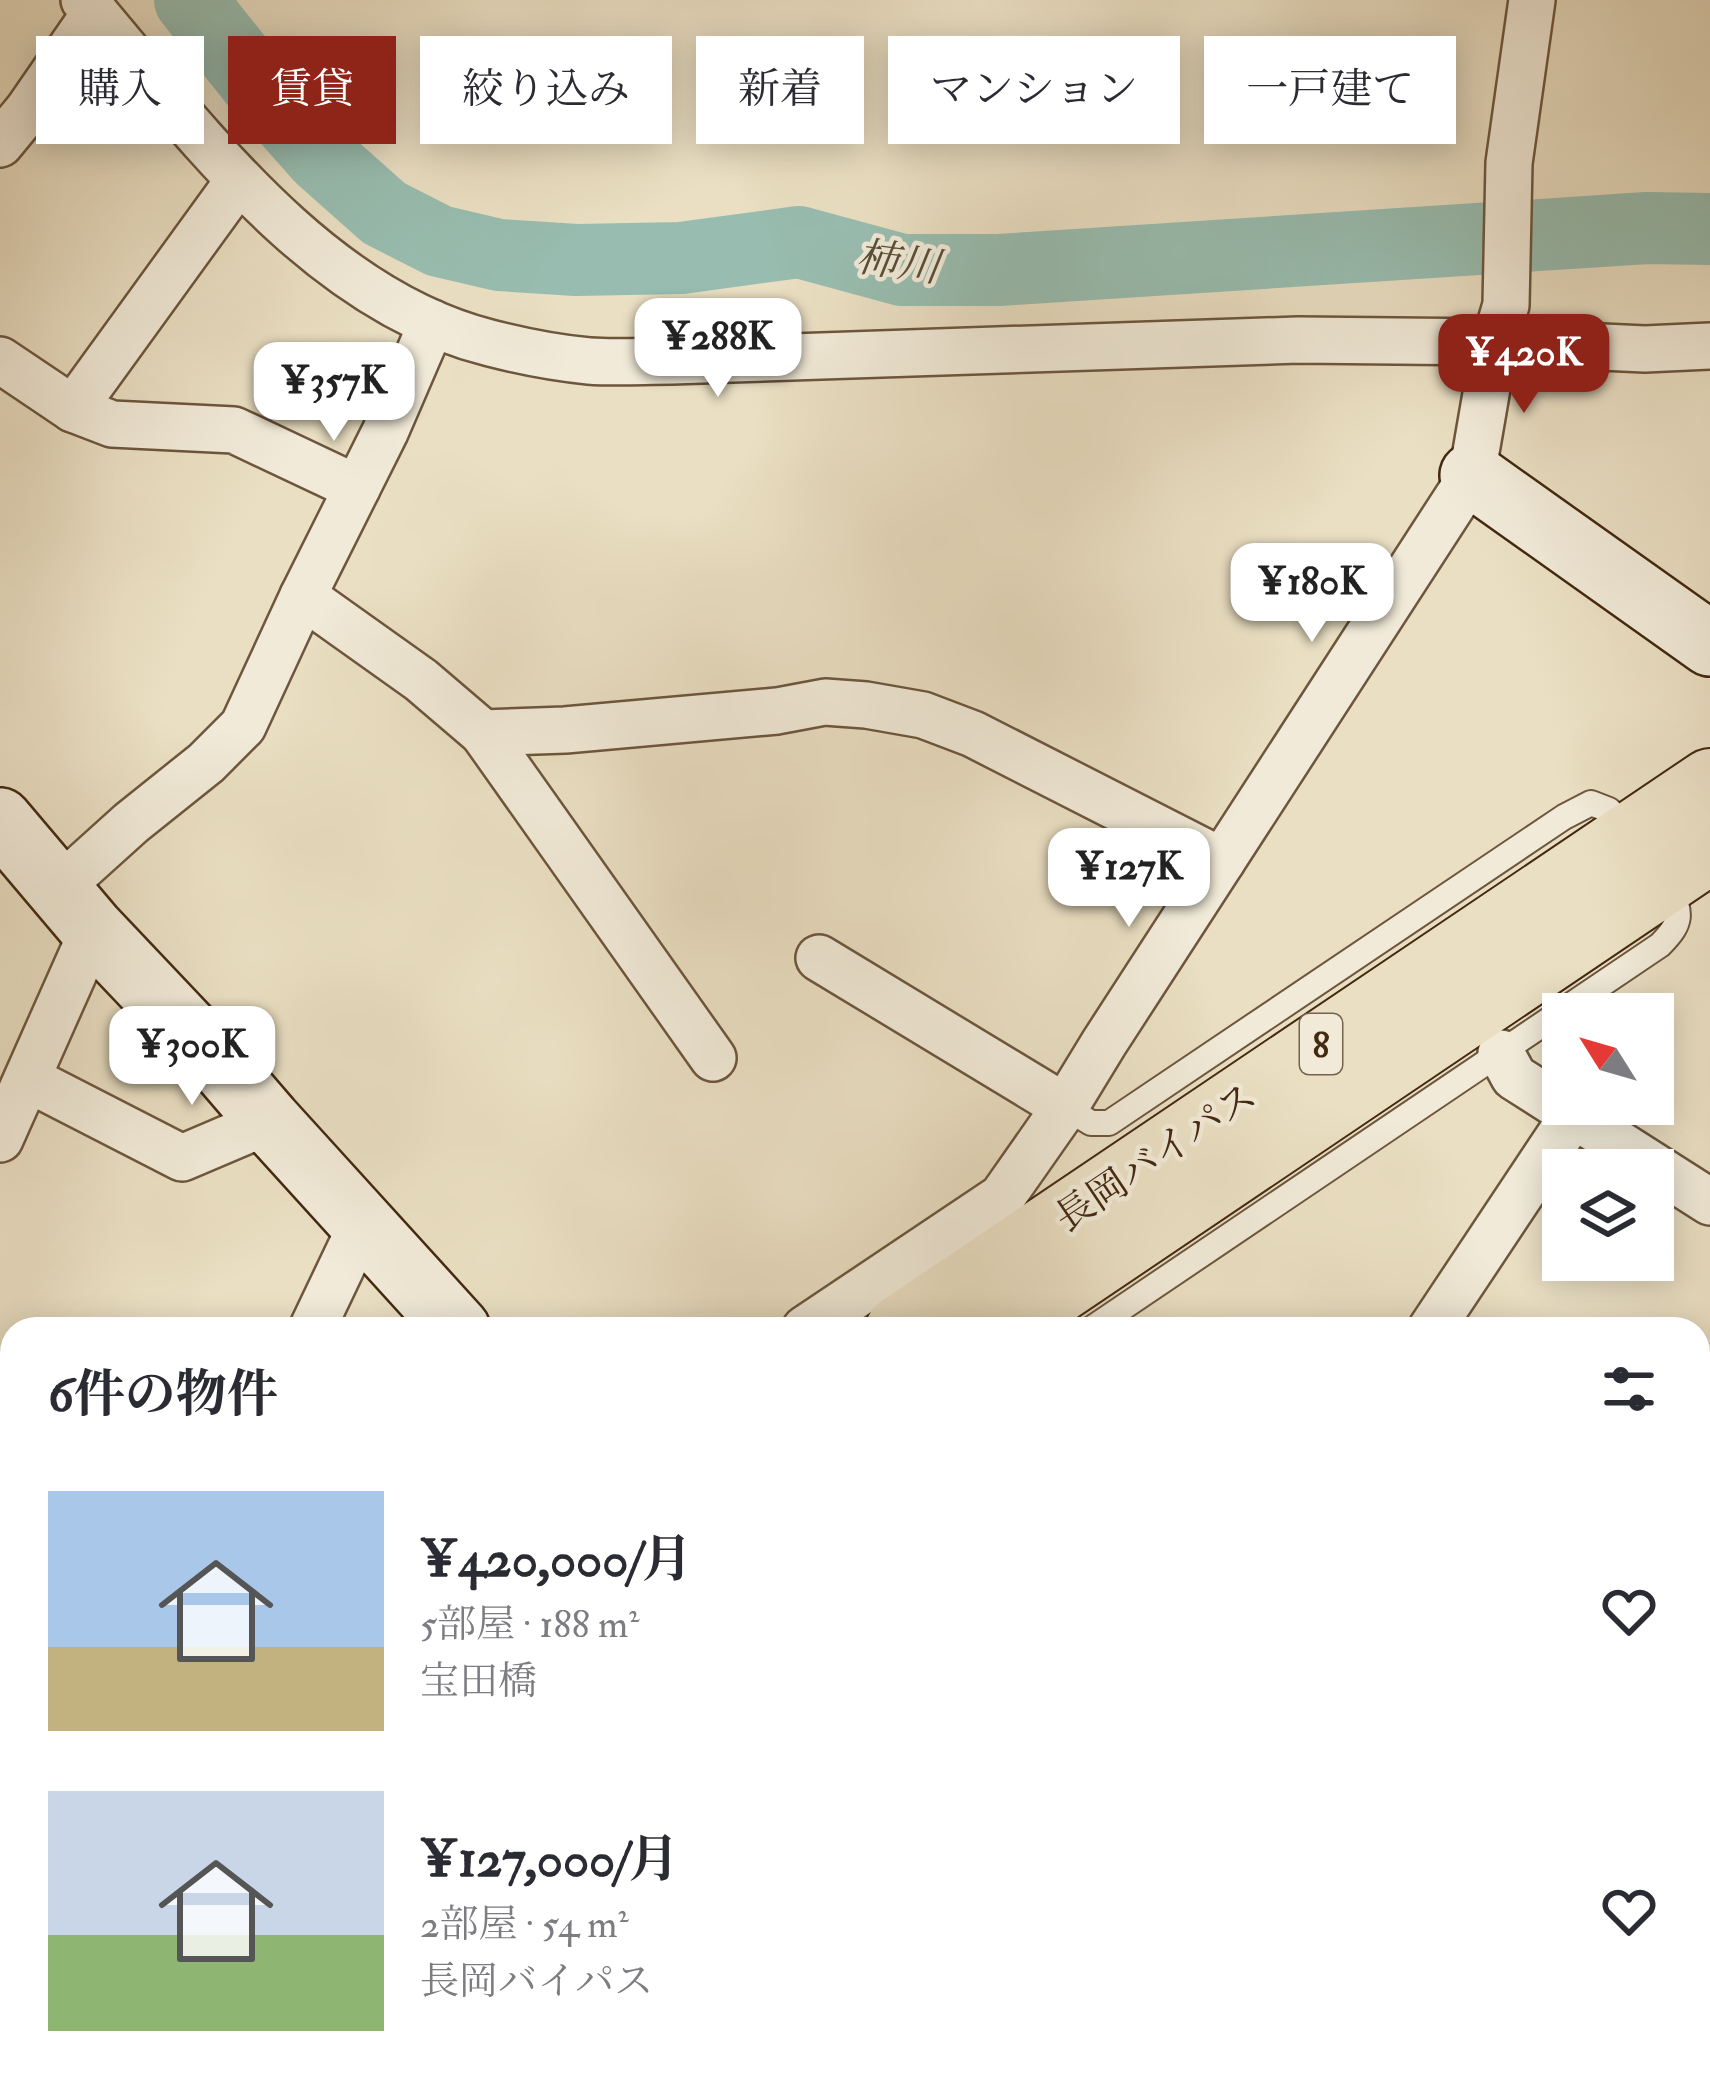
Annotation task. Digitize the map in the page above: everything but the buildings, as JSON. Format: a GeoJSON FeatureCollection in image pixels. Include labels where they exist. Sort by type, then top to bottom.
{"type":"FeatureCollection","features":[{"type":"Feature","properties":{"kind":"highway","name":"長岡バイパス"},"geometry":{"type":"LineString","coordinates":[[1023,1317],[1088,1283],[1670,855],[1710,782]]}},
{"type":"Feature","properties":{"kind":"highway","name":"長岡バイパス"},"geometry":{"type":"LineString","coordinates":[[948,1317],[1088,1283]]}},
{"type":"Feature","properties":{"kind":"street"},"geometry":{"type":"LineString","coordinates":[[823,1317],[1001,1197],[1065,1107],[1472,475],[1501,324],[1509,164],[1532,0]]}},
{"type":"Feature","properties":{"kind":"street"},"geometry":{"type":"LineString","coordinates":[[9,115],[89,7],[239,180],[311,247],[359,282],[432,323],[489,343],[590,361],[1298,340],[1501,324],[1645,349],[1710,346]]}},
{"type":"Feature","properties":{"kind":"street"},"geometry":{"type":"LineString","coordinates":[[73,410],[239,180]]}},
{"type":"Feature","properties":{"kind":"street"},"geometry":{"type":"LineString","coordinates":[[0,1139],[28,1079],[76,909],[131,823],[206,763],[243,726],[385,432],[432,323]]}},
{"type":"Feature","properties":{"kind":"street"},"geometry":{"type":"LineString","coordinates":[[0,360],[73,410],[112,424],[234,430],[357,488]]}},
{"type":"Feature","properties":{"kind":"street"},"geometry":{"type":"LineString","coordinates":[[1472,475],[1710,644]]}},
{"type":"Feature","properties":{"kind":"street"},"geometry":{"type":"LineString","coordinates":[[303,596],[421,680],[484,733],[713,1058]]}},
{"type":"Feature","properties":{"kind":"street"},"geometry":{"type":"LineString","coordinates":[[484,733],[777,711],[825,702],[866,705],[923,716],[974,734],[1222,861]]}},
{"type":"Feature","properties":{"kind":"street"},"geometry":{"type":"LineString","coordinates":[[4,830],[447,1317]]}},
{"type":"Feature","properties":{"kind":"street"},"geometry":{"type":"LineString","coordinates":[[819,958],[1065,1107]]}},
{"type":"Feature","properties":{"kind":"street"},"geometry":{"type":"LineString","coordinates":[[1501,1053],[1514,1077],[1542,1094]]}},
{"type":"Feature","properties":{"kind":"street"},"geometry":{"type":"LineString","coordinates":[[28,1079],[182,1158],[268,1121]]}},
{"type":"Feature","properties":{"kind":"street"},"geometry":{"type":"LineString","coordinates":[[1439,1317],[1567,1125]]}},
{"type":"Feature","properties":{"kind":"street"},"geometry":{"type":"LineString","coordinates":[[1591,1125],[1710,1202]]}},
{"type":"Feature","properties":{"kind":"street"},"geometry":{"type":"LineString","coordinates":[[318,1317],[362,1225]]}},
{"type":"Feature","properties":{"kind":"lane"},"geometry":{"type":"LineString","coordinates":[[1065,1107],[1090,1123],[1109,1123],[1591,802],[1670,855],[1679,912],[1676,929],[1660,945],[1501,1053],[1088,1283],[1126,1317]]}},
{"type":"Feature","properties":{"kind":"waterway","name":"柿川"},"geometry":{"type":"LineString","coordinates":[[190,0],[321,157],[384,213],[439,241],[499,255],[576,260],[681,258],[799,242],[902,270],[999,270],[1647,228],[1710,229]]}}]}
